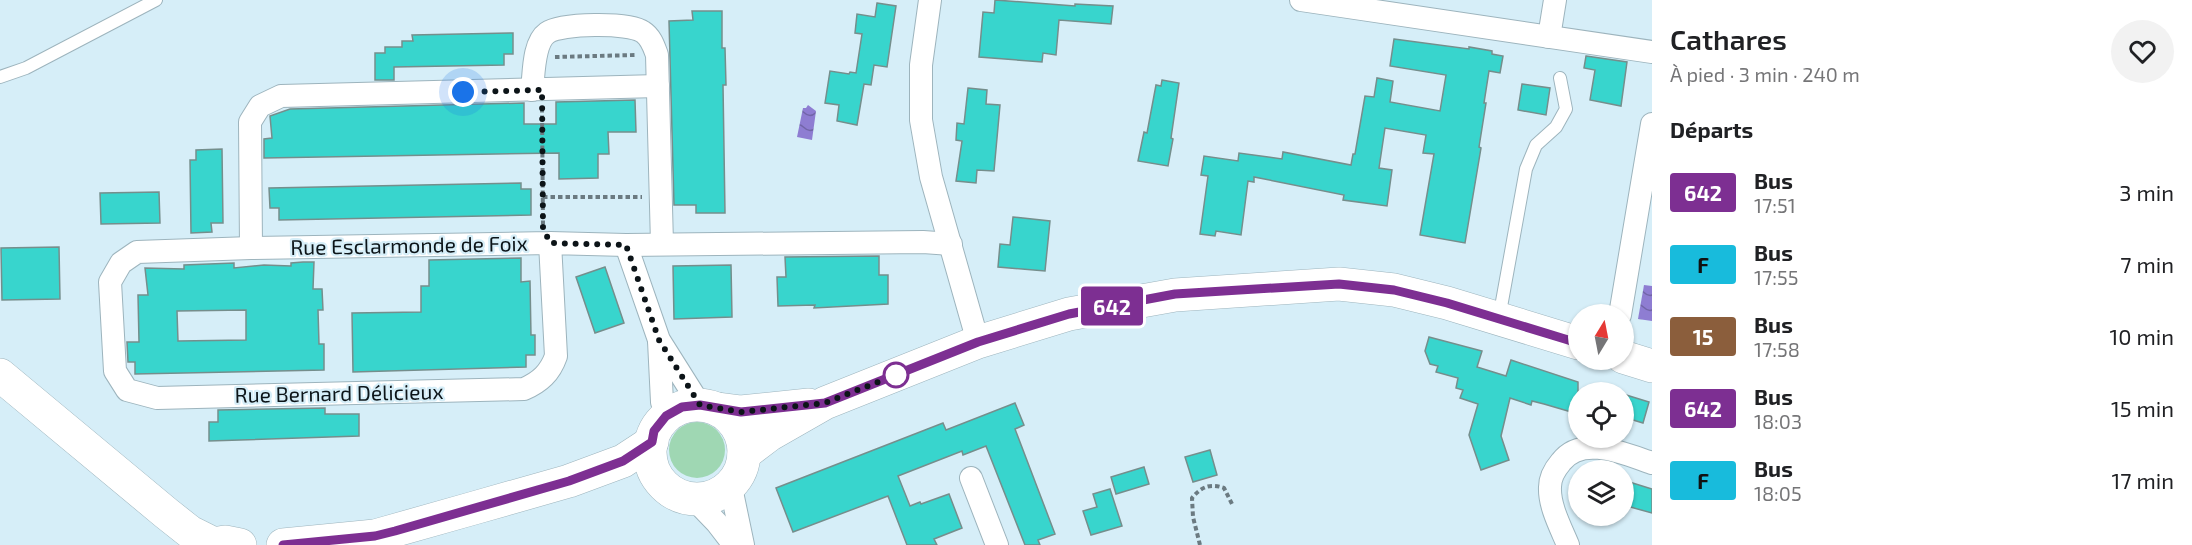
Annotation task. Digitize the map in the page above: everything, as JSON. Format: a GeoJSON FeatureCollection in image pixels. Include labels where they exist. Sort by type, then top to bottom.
{"type":"FeatureCollection","features":[{"type":"Feature","properties":{"kind":"main road"},"geometry":{"type":"LineString","coordinates":[[744,454],[769,435],[825,403],[978,342],[1069,314],[1175,294],[1339,284],[1394,290],[1568,340]]}},
{"type":"Feature","properties":{"kind":"main road"},"geometry":{"type":"LineString","coordinates":[[1634,360],[1652,366]]}},
{"type":"Feature","properties":{"kind":"main road"},"geometry":{"type":"LineString","coordinates":[[0,375],[190,532],[220,544]]}},
{"type":"Feature","properties":{"kind":"main road"},"geometry":{"type":"LineString","coordinates":[[283,545],[375,536],[580,477],[623,461],[682,407],[709,407],[741,412],[825,403]]}},
{"type":"Feature","properties":{"kind":"main road"},"geometry":{"type":"LineString","coordinates":[[659,429],[650,449],[652,467],[662,483],[677,494],[694,499],[713,496],[729,487],[740,472],[744,454],[742,436],[733,420],[709,407]]}},
{"type":"Feature","properties":{"kind":"main road"},"geometry":{"type":"LineString","coordinates":[[405,545],[610,487],[628,483],[662,483]]}},
{"type":"Feature","properties":{"kind":"street"},"geometry":{"type":"LineString","coordinates":[[930,0],[921,65],[921,120],[931,177],[978,342]]}},
{"type":"Feature","properties":{"kind":"street"},"geometry":{"type":"LineString","coordinates":[[1301,0],[1413,9],[1550,38],[1652,52]]}},
{"type":"Feature","properties":{"kind":"street"},"geometry":{"type":"LineString","coordinates":[[1550,38],[1555,0]]}},
{"type":"Feature","properties":{"kind":"street"},"geometry":{"type":"LineString","coordinates":[[537,90],[538,46],[546,33],[562,27],[629,26],[643,32],[651,40],[657,55],[662,244]]}},
{"type":"Feature","properties":{"kind":"street"},"geometry":{"type":"LineString","coordinates":[[251,248],[250,122],[260,106],[281,96],[658,86]]}},
{"type":"Feature","properties":{"kind":"street"},"geometry":{"type":"LineString","coordinates":[[1622,304],[1652,124]]}},
{"type":"Feature","properties":{"kind":"street","name":"Rue Esclarmonde de Foix"},"geometry":{"type":"LineString","coordinates":[[121,263],[137,252],[251,248],[550,243],[626,245],[923,242],[951,244]]}},
{"type":"Feature","properties":{"kind":"street","name":"Rue Bernard Délicieux"},"geometry":{"type":"LineString","coordinates":[[121,263],[110,282],[111,304],[115,371],[127,390],[157,398],[525,389],[539,382],[552,368],[556,356],[550,243]]}},
{"type":"Feature","properties":{"kind":"street"},"geometry":{"type":"LineString","coordinates":[[626,245],[659,340],[662,402],[659,429]]}},
{"type":"Feature","properties":{"kind":"street"},"geometry":{"type":"LineString","coordinates":[[659,340],[709,407]]}},
{"type":"Feature","properties":{"kind":"street"},"geometry":{"type":"LineString","coordinates":[[1568,545],[1553,507],[1550,487],[1555,470],[1566,455],[1578,449],[1595,448],[1652,463]]}},
{"type":"Feature","properties":{"kind":"street"},"geometry":{"type":"LineString","coordinates":[[970,478],[997,545]]}},
{"type":"Feature","properties":{"kind":"street"},"geometry":{"type":"LineString","coordinates":[[729,487],[743,545]]}},
{"type":"Feature","properties":{"kind":"street"},"geometry":{"type":"LineString","coordinates":[[694,499],[734,545]]}},
{"type":"Feature","properties":{"kind":"lane"},"geometry":{"type":"LineString","coordinates":[[0,77],[26,68],[156,0]]}},
{"type":"Feature","properties":{"kind":"lane"},"geometry":{"type":"LineString","coordinates":[[1498,319],[1526,169],[1536,145],[1556,127],[1566,109],[1560,78]]}},
{"type":"Feature","properties":{"kind":"path"},"geometry":{"type":"LineString","coordinates":[[537,57],[657,55]]}},
{"type":"Feature","properties":{"kind":"path"},"geometry":{"type":"LineString","coordinates":[[537,90],[543,228],[550,243]]}},
{"type":"Feature","properties":{"kind":"path"},"geometry":{"type":"LineString","coordinates":[[543,197],[642,197],[642,186]]}},
{"type":"Feature","properties":{"kind":"path"},"geometry":{"type":"LineString","coordinates":[[1200,545],[1193,517],[1192,498],[1199,489],[1214,485],[1224,488],[1233,506]]}},
{"type":"Feature","properties":{"kind":"green space"},"geometry":{"type":"Polygon","coordinates":[[[697,422],[708,424],[717,430],[723,439],[725,450],[723,461],[717,470],[708,476],[697,478],[686,476],[677,470],[671,461],[669,450],[671,439],[677,430],[686,424],[697,422]]]}},
{"type":"Feature","properties":{"kind":"water"},"geometry":{"type":"Polygon","coordinates":[[[808,105],[816,111],[812,140],[797,137],[803,108],[808,105]]]}},
{"type":"Feature","properties":{"kind":"water"},"geometry":{"type":"Polygon","coordinates":[[[1644,285],[1652,286],[1652,321],[1638,319],[1644,285]]]}},
{"type":"Feature","properties":{"kind":"building"},"geometry":{"type":"Polygon","coordinates":[[[995,0],[1075,6],[1075,4],[1113,6],[1111,24],[1059,20],[1056,55],[1043,53],[1042,62],[979,57],[983,12],[994,13],[995,0]]]}},
{"type":"Feature","properties":{"kind":"building"},"geometry":{"type":"Polygon","coordinates":[[[877,3],[896,6],[887,67],[874,65],[871,85],[864,84],[857,125],[837,121],[839,105],[825,103],[830,71],[856,73],[862,34],[855,33],[857,14],[875,17],[877,3]]]}},
{"type":"Feature","properties":{"kind":"building"},"geometry":{"type":"Polygon","coordinates":[[[692,11],[722,11],[722,48],[725,48],[726,85],[723,85],[725,213],[696,213],[696,205],[674,205],[669,21],[693,20],[692,11]]]}},
{"type":"Feature","properties":{"kind":"building"},"geometry":{"type":"Polygon","coordinates":[[[513,33],[513,54],[504,54],[504,65],[394,67],[394,80],[375,80],[375,53],[385,53],[385,47],[402,47],[402,41],[413,41],[412,35],[513,33]]]}},
{"type":"Feature","properties":{"kind":"building"},"geometry":{"type":"Polygon","coordinates":[[[1394,39],[1469,49],[1469,47],[1492,51],[1492,54],[1503,56],[1500,73],[1489,71],[1479,147],[1481,148],[1465,243],[1420,235],[1434,154],[1423,153],[1426,135],[1385,128],[1379,168],[1392,170],[1387,206],[1343,200],[1344,195],[1254,177],[1254,182],[1248,181],[1241,235],[1216,231],[1215,236],[1200,234],[1208,176],[1201,175],[1204,156],[1238,161],[1239,153],[1282,159],[1283,152],[1351,165],[1365,96],[1374,97],[1377,78],[1393,81],[1390,102],[1440,111],[1446,75],[1390,66],[1394,39]]]}},
{"type":"Feature","properties":{"kind":"building"},"geometry":{"type":"Polygon","coordinates":[[[1586,56],[1627,62],[1621,106],[1590,100],[1595,70],[1584,68],[1586,56]]]}},
{"type":"Feature","properties":{"kind":"building"},"geometry":{"type":"Polygon","coordinates":[[[1162,80],[1179,83],[1168,166],[1138,161],[1144,132],[1147,133],[1156,85],[1161,86],[1162,80]]]}},
{"type":"Feature","properties":{"kind":"building"},"geometry":{"type":"Polygon","coordinates":[[[1522,84],[1550,88],[1546,115],[1518,110],[1522,84]]]}},
{"type":"Feature","properties":{"kind":"building"},"geometry":{"type":"Polygon","coordinates":[[[968,88],[987,90],[986,104],[1000,105],[994,171],[977,170],[976,183],[956,181],[962,141],[956,140],[957,123],[964,124],[968,88]]]}},
{"type":"Feature","properties":{"kind":"building"},"geometry":{"type":"Polygon","coordinates":[[[635,100],[636,132],[608,132],[609,154],[598,154],[598,178],[559,179],[559,153],[264,158],[264,139],[272,138],[270,116],[290,109],[524,103],[524,124],[556,124],[556,102],[635,100]]]}},
{"type":"Feature","properties":{"kind":"building"},"geometry":{"type":"Polygon","coordinates":[[[222,149],[223,223],[211,223],[212,232],[191,233],[190,160],[196,160],[196,150],[222,149]]]}},
{"type":"Feature","properties":{"kind":"building"},"geometry":{"type":"Polygon","coordinates":[[[521,183],[521,189],[531,189],[531,215],[279,220],[279,208],[270,208],[269,188],[521,183]]]}},
{"type":"Feature","properties":{"kind":"building"},"geometry":{"type":"Polygon","coordinates":[[[159,192],[160,223],[101,224],[100,193],[159,192]]]}},
{"type":"Feature","properties":{"kind":"building"},"geometry":{"type":"Polygon","coordinates":[[[1013,217],[1050,221],[1045,271],[998,267],[1000,244],[1010,245],[1013,217]]]}},
{"type":"Feature","properties":{"kind":"building"},"geometry":{"type":"Polygon","coordinates":[[[59,247],[60,299],[2,300],[1,248],[59,247]]]}},
{"type":"Feature","properties":{"kind":"building"},"geometry":{"type":"Polygon","coordinates":[[[879,256],[879,275],[888,275],[888,304],[814,308],[815,305],[778,306],[777,277],[786,277],[785,257],[879,256]]]}},
{"type":"Feature","properties":{"kind":"building"},"geometry":{"type":"Polygon","coordinates":[[[521,258],[521,282],[530,281],[531,335],[535,335],[535,355],[526,355],[526,367],[353,372],[352,313],[421,312],[421,286],[429,286],[429,260],[521,258]]]}},
{"type":"Feature","properties":{"kind":"building"},"geometry":{"type":"Polygon","coordinates":[[[314,262],[313,289],[322,289],[323,310],[318,310],[319,344],[324,344],[324,370],[135,374],[135,362],[128,362],[127,342],[139,342],[138,295],[148,295],[145,268],[184,269],[184,265],[234,263],[234,268],[264,265],[291,266],[291,263],[314,262]],[[246,310],[177,311],[178,341],[246,340],[246,310]]]}},
{"type":"Feature","properties":{"kind":"building"},"geometry":{"type":"Polygon","coordinates":[[[731,265],[732,317],[674,319],[673,266],[731,265]]]}},
{"type":"Feature","properties":{"kind":"building"},"geometry":{"type":"Polygon","coordinates":[[[605,267],[624,323],[595,333],[576,277],[605,267]]]}},
{"type":"Feature","properties":{"kind":"building"},"geometry":{"type":"Polygon","coordinates":[[[1429,337],[1482,351],[1477,367],[1506,376],[1511,360],[1578,382],[1568,382],[1568,411],[1532,401],[1531,405],[1510,398],[1501,436],[1509,460],[1481,470],[1469,435],[1478,404],[1460,398],[1463,390],[1456,388],[1458,378],[1436,372],[1438,366],[1430,364],[1425,351],[1429,337]]]}},
{"type":"Feature","properties":{"kind":"building"},"geometry":{"type":"Polygon","coordinates":[[[1634,397],[1649,402],[1643,423],[1634,420],[1634,397]]]}},
{"type":"Feature","properties":{"kind":"building"},"geometry":{"type":"Polygon","coordinates":[[[1015,403],[1024,425],[1015,429],[1055,534],[1038,540],[1040,545],[1025,545],[986,446],[963,455],[962,451],[898,476],[910,506],[949,494],[962,528],[934,539],[937,545],[907,545],[888,496],[793,532],[776,488],[943,423],[946,430],[1015,403]]]}},
{"type":"Feature","properties":{"kind":"building"},"geometry":{"type":"Polygon","coordinates":[[[325,408],[325,414],[359,414],[359,436],[209,441],[209,422],[218,422],[218,410],[325,408]]]}},
{"type":"Feature","properties":{"kind":"building"},"geometry":{"type":"Polygon","coordinates":[[[1210,450],[1217,475],[1193,482],[1185,457],[1210,450]]]}},
{"type":"Feature","properties":{"kind":"building"},"geometry":{"type":"Polygon","coordinates":[[[1144,467],[1149,484],[1116,494],[1111,477],[1144,467]]]}},
{"type":"Feature","properties":{"kind":"building"},"geometry":{"type":"Polygon","coordinates":[[[1634,483],[1652,489],[1652,513],[1634,508],[1634,483]]]}},
{"type":"Feature","properties":{"kind":"building"},"geometry":{"type":"Polygon","coordinates":[[[1110,489],[1122,526],[1091,535],[1083,511],[1097,507],[1093,494],[1110,489]]]}},
{"type":"Feature","properties":{"kind":"bus line","name":"642"},"geometry":{"type":"LineString","coordinates":[[283,545],[375,536],[569,481],[623,461],[652,442],[654,431],[666,416],[682,407],[700,405],[741,412],[825,403],[978,342],[1069,314],[1175,294],[1339,284],[1394,290],[1447,303],[1568,340]]}},
{"type":"Feature","properties":{"kind":"route"},"geometry":{"type":"LineString","coordinates":[[463,92],[542,90],[543,228],[550,243],[626,245],[659,340],[700,405],[741,412],[825,403],[898,374],[896,375]]}}]}
